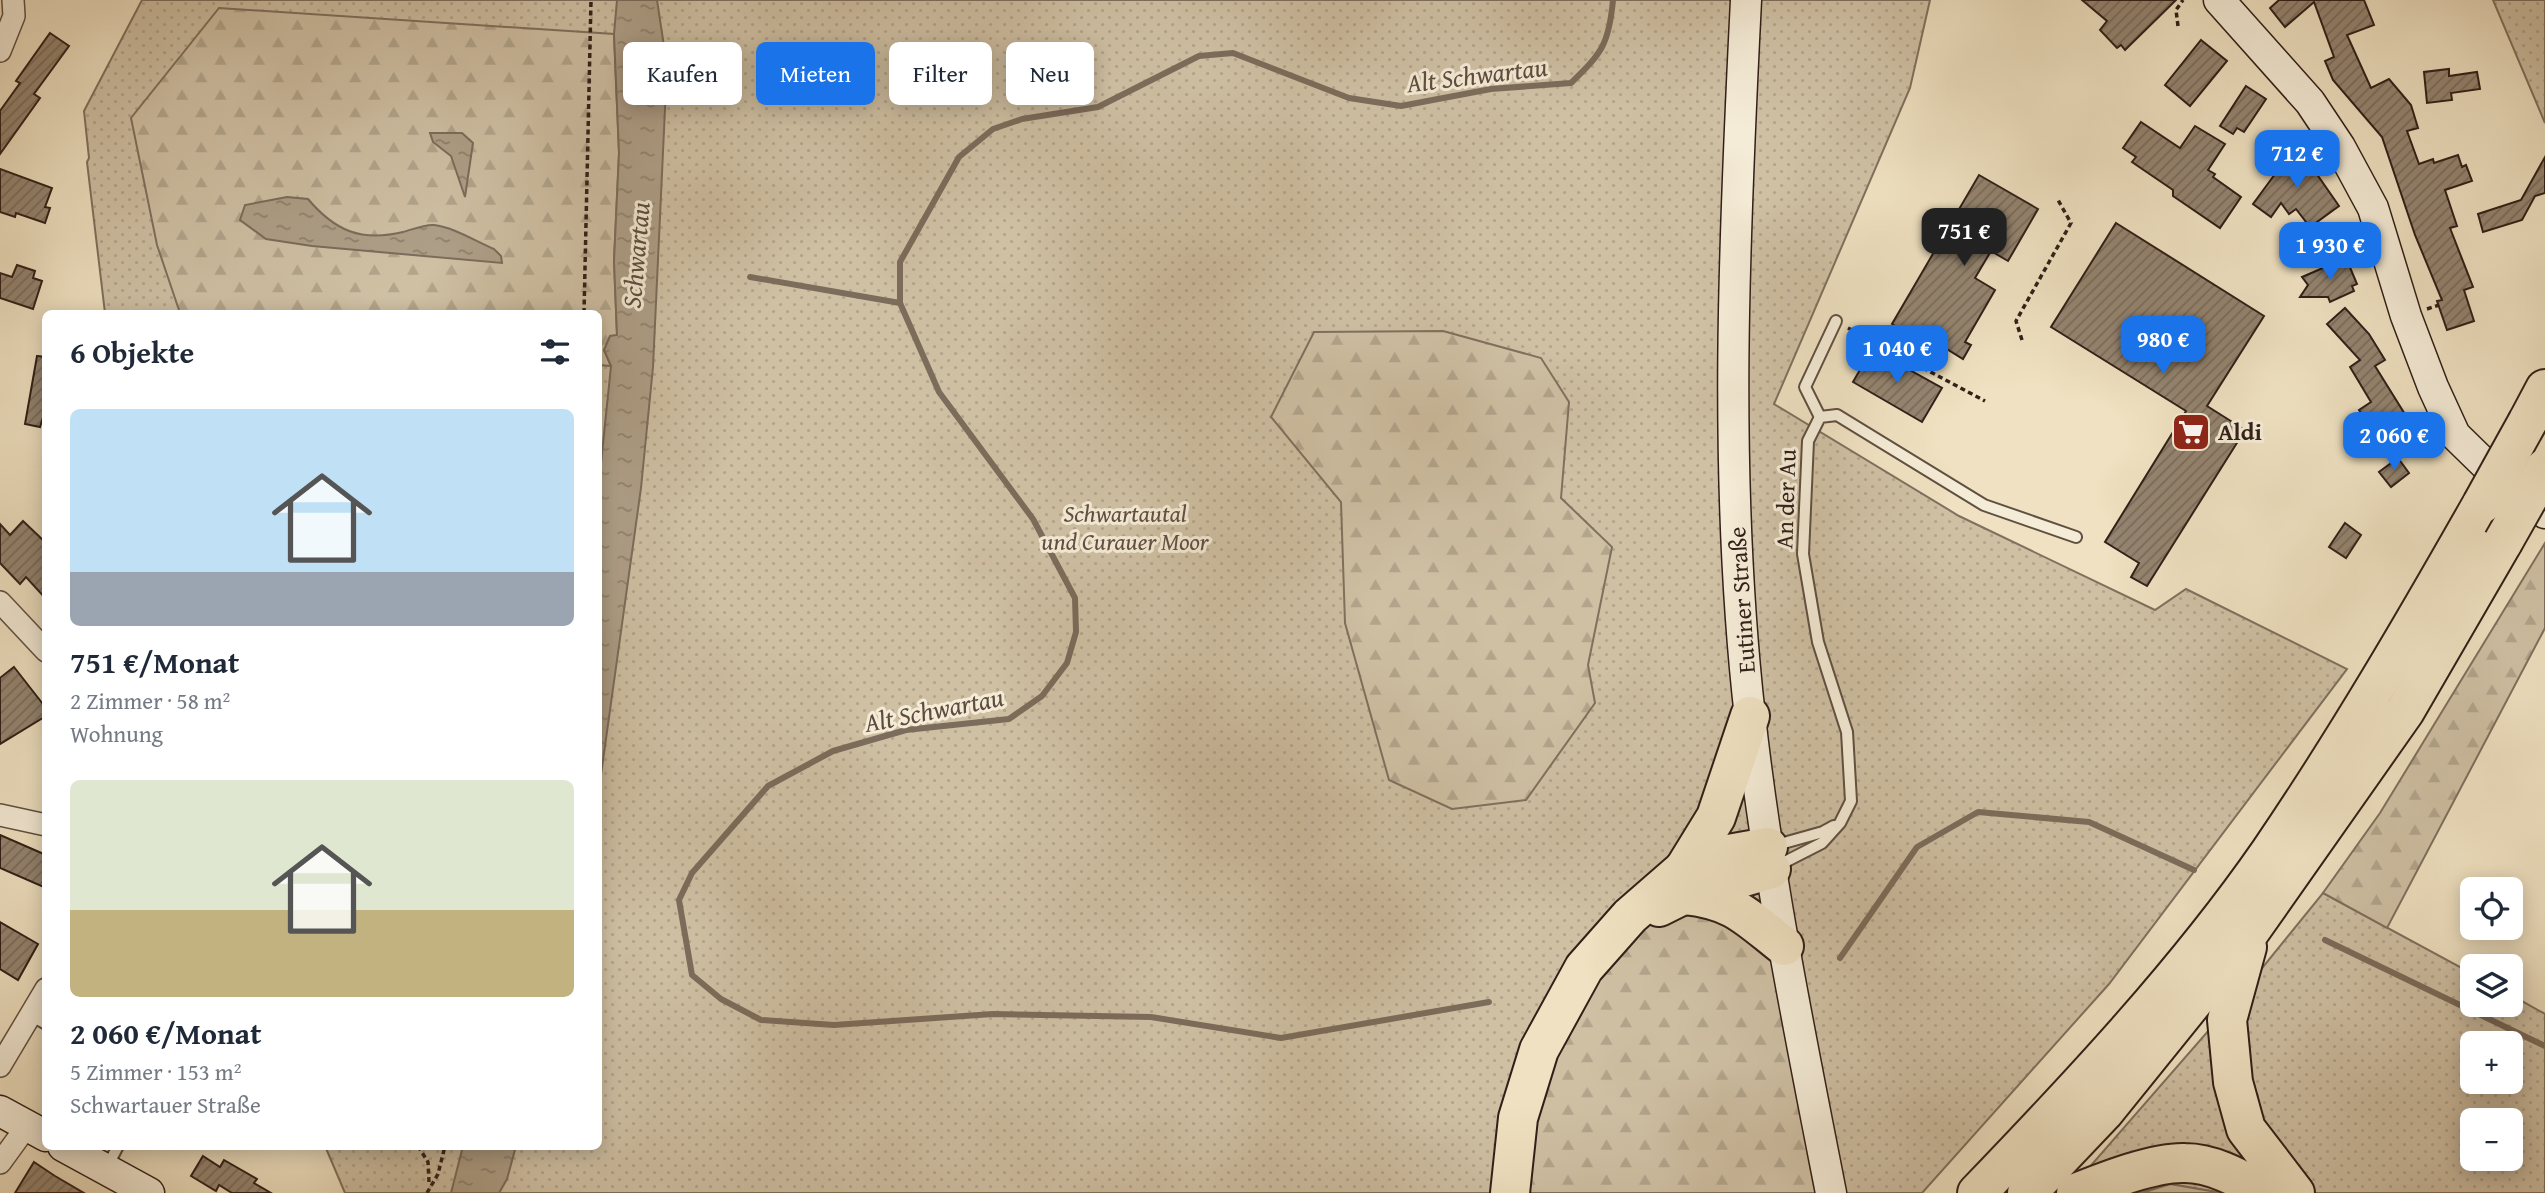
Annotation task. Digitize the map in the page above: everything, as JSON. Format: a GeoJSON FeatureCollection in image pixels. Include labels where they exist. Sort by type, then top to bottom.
{"type":"FeatureCollection","features":[{"type":"Feature","properties":{"kind":"highway"},"geometry":{"type":"LineString","coordinates":[[1976,1193],[2078,1088],[2269,854],[2375,691],[2537,405]]}},
{"type":"Feature","properties":{"kind":"highway"},"geometry":{"type":"LineString","coordinates":[[2027,1193],[2104,1112],[2251,930],[2405,711],[2545,468]]}},
{"type":"Feature","properties":{"kind":"highway"},"geometry":{"type":"LineString","coordinates":[[1510,1193],[1518,1118],[1539,1050],[1563,1002],[1584,968],[1630,915],[1684,882],[1716,817],[1750,716]]}},
{"type":"Feature","properties":{"kind":"highway"},"geometry":{"type":"LineString","coordinates":[[1521,1193],[1527,1128],[1546,1062],[1570,1011],[1596,973],[1637,923],[1712,857],[1770,858]]}},
{"type":"Feature","properties":{"kind":"highway"},"geometry":{"type":"LineString","coordinates":[[1684,882],[1712,898],[1734,906],[1784,946]]}},
{"type":"Feature","properties":{"kind":"highway"},"geometry":{"type":"LineString","coordinates":[[2251,930],[2227,1020],[2233,1082],[2246,1129],[2295,1193]]}},
{"type":"Feature","properties":{"kind":"highway"},"geometry":{"type":"LineString","coordinates":[[2076,1193],[2119,1176],[2186,1163],[2227,1172],[2266,1193]]}},
{"type":"Feature","properties":{"kind":"main road","name":"Eutiner Straße"},"geometry":{"type":"LineString","coordinates":[[1746,0],[1732,380],[1737,547],[1750,716],[1770,858],[1830,1193]]}},
{"type":"Feature","properties":{"kind":"main road"},"geometry":{"type":"LineString","coordinates":[[2219,0],[2310,102],[2340,147],[2373,208],[2406,316],[2455,435],[2500,479],[2545,513]]}},
{"type":"Feature","properties":{"kind":"main road"},"geometry":{"type":"LineString","coordinates":[[0,1111],[36,1131]]}},
{"type":"Feature","properties":{"kind":"main road"},"geometry":{"type":"LineString","coordinates":[[79,1150],[111,1158],[149,1193]]}},
{"type":"Feature","properties":{"kind":"street"},"geometry":{"type":"LineString","coordinates":[[0,51],[14,16],[13,0]]}},
{"type":"Feature","properties":{"kind":"street"},"geometry":{"type":"LineString","coordinates":[[0,602],[42,647]]}},
{"type":"Feature","properties":{"kind":"street"},"geometry":{"type":"LineString","coordinates":[[0,815],[42,824]]}},
{"type":"Feature","properties":{"kind":"street"},"geometry":{"type":"LineString","coordinates":[[0,1066],[38,1019]]}},
{"type":"Feature","properties":{"kind":"street"},"geometry":{"type":"LineString","coordinates":[[0,1163],[36,1131]]}},
{"type":"Feature","properties":{"kind":"lane"},"geometry":{"type":"LineString","coordinates":[[1836,321],[1805,387],[1820,417],[1837,415],[1984,505],[2076,537]]}},
{"type":"Feature","properties":{"kind":"lane","name":"An der Au"},"geometry":{"type":"LineString","coordinates":[[1770,858],[1822,844],[1840,823],[1851,800],[1847,732],[1818,642],[1803,554],[1808,441],[1820,417]]}},
{"type":"Feature","properties":{"kind":"lane"},"geometry":{"type":"LineString","coordinates":[[1770,858],[1840,823]]}},
{"type":"Feature","properties":{"kind":"path"},"geometry":{"type":"LineString","coordinates":[[584,310],[591,0]]}},
{"type":"Feature","properties":{"kind":"path"},"geometry":{"type":"LineString","coordinates":[[2178,26],[2176,10],[2183,0]]}},
{"type":"Feature","properties":{"kind":"path"},"geometry":{"type":"LineString","coordinates":[[2022,340],[2016,321],[2071,223],[2058,200]]}},
{"type":"Feature","properties":{"kind":"path"},"geometry":{"type":"LineString","coordinates":[[1836,321],[1985,401]]}},
{"type":"Feature","properties":{"kind":"path"},"geometry":{"type":"LineString","coordinates":[[420,1150],[428,1162],[427,1193]]}},
{"type":"Feature","properties":{"kind":"path"},"geometry":{"type":"LineString","coordinates":[[429,1184],[438,1174],[444,1150]]}},
{"type":"Feature","properties":{"kind":"green space","name":"Schwartautal und Curauer Moor"},"geometry":{"type":"Polygon","coordinates":[[[142,0],[1930,0],[1910,88],[1774,404],[1959,516],[2155,610],[2186,589],[2347,669],[2109,984],[1922,1193],[345,1193],[327,1150],[602,1150],[602,310],[105,310],[87,162],[89,158],[84,111],[142,0]]]}},
{"type":"Feature","properties":{"kind":"green space"},"geometry":{"type":"Polygon","coordinates":[[[2493,0],[2545,0],[2545,123],[2493,0]]]}},
{"type":"Feature","properties":{"kind":"green space"},"geometry":{"type":"Polygon","coordinates":[[[219,8],[614,34],[619,153],[614,261],[617,336],[604,350],[611,366],[602,365],[602,310],[179,310],[157,245],[131,118],[219,8]]]}},
{"type":"Feature","properties":{"kind":"green space"},"geometry":{"type":"Polygon","coordinates":[[[1443,331],[1541,358],[1569,402],[1561,498],[1612,547],[1588,665],[1595,703],[1526,800],[1452,809],[1389,780],[1345,623],[1341,502],[1271,417],[1314,332],[1443,331]]]}},
{"type":"Feature","properties":{"kind":"green space"},"geometry":{"type":"Polygon","coordinates":[[[2545,543],[2545,628],[2387,928],[2323,893],[2380,813],[2545,543]]]}},
{"type":"Feature","properties":{"kind":"green space"},"geometry":{"type":"Polygon","coordinates":[[[1757,875],[1824,1193],[1514,1193],[1533,1060],[1610,928],[1757,875]]]}},
{"type":"Feature","properties":{"kind":"green space"},"geometry":{"type":"Polygon","coordinates":[[[2323,893],[2460,967],[2460,1017],[2523,1017],[2523,1002],[2545,1014],[2545,1193],[2222,1193],[2170,1184],[2142,1193],[2067,1193],[2250,983],[2323,893]]]}},
{"type":"Feature","properties":{"kind":"green space"},"geometry":{"type":"Polygon","coordinates":[[[2170,1184],[2222,1193],[2142,1193],[2170,1184]]]}},
{"type":"Feature","properties":{"kind":"water","name":"Schwartau"},"geometry":{"type":"Polygon","coordinates":[[[617,0],[657,0],[663,42],[623,42],[623,105],[665,105],[653,367],[641,488],[602,768],[602,453],[611,366],[604,350],[610,336],[617,335],[614,261],[619,153],[614,34],[617,0]]]}},
{"type":"Feature","properties":{"kind":"water"},"geometry":{"type":"Polygon","coordinates":[[[430,133],[462,133],[473,143],[465,197],[451,156],[433,142],[430,133]]]}},
{"type":"Feature","properties":{"kind":"water"},"geometry":{"type":"Polygon","coordinates":[[[287,197],[308,199],[328,219],[362,234],[388,235],[430,225],[449,228],[494,249],[501,256],[502,263],[312,246],[266,239],[240,220],[245,205],[287,197]]]}},
{"type":"Feature","properties":{"kind":"water"},"geometry":{"type":"Polygon","coordinates":[[[462,1150],[515,1150],[507,1179],[499,1193],[451,1193],[462,1150]]]}},
{"type":"Feature","properties":{"kind":"building"},"geometry":{"type":"Polygon","coordinates":[[[2082,0],[2176,0],[2125,50],[2121,45],[2117,48],[2100,30],[2107,21],[2082,0]]]}},
{"type":"Feature","properties":{"kind":"building"},"geometry":{"type":"Polygon","coordinates":[[[2279,0],[2364,0],[2374,25],[2347,35],[2371,88],[2389,79],[2411,105],[2418,128],[2407,131],[2419,164],[2433,159],[2434,163],[2458,155],[2462,167],[2466,165],[2472,181],[2445,190],[2457,226],[2450,228],[2473,287],[2464,290],[2474,321],[2447,330],[2437,301],[2442,300],[2415,235],[2382,137],[2333,80],[2325,61],[2334,57],[2314,2],[2285,27],[2270,8],[2279,0]]]}},
{"type":"Feature","properties":{"kind":"building"},"geometry":{"type":"Polygon","coordinates":[[[50,33],[69,46],[34,94],[40,98],[0,154],[0,111],[20,83],[16,81],[50,33]]]}},
{"type":"Feature","properties":{"kind":"building"},"geometry":{"type":"Polygon","coordinates":[[[2201,40],[2227,61],[2190,106],[2165,85],[2201,40]]]}},
{"type":"Feature","properties":{"kind":"building"},"geometry":{"type":"Polygon","coordinates":[[[2449,69],[2449,76],[2477,72],[2480,89],[2451,93],[2452,100],[2427,103],[2424,72],[2449,69]]]}},
{"type":"Feature","properties":{"kind":"building"},"geometry":{"type":"Polygon","coordinates":[[[2246,86],[2266,99],[2244,132],[2237,128],[2233,134],[2220,126],[2246,86]]]}},
{"type":"Feature","properties":{"kind":"building"},"geometry":{"type":"Polygon","coordinates":[[[2141,122],[2180,148],[2195,126],[2225,144],[2208,170],[2215,174],[2213,177],[2241,197],[2220,228],[2173,196],[2173,190],[2132,162],[2136,157],[2123,148],[2141,122]]]}},
{"type":"Feature","properties":{"kind":"building"},"geometry":{"type":"Polygon","coordinates":[[[2298,147],[2339,206],[2310,227],[2296,209],[2289,214],[2281,203],[2271,217],[2253,204],[2278,170],[2273,163],[2298,147]]]}},
{"type":"Feature","properties":{"kind":"building"},"geometry":{"type":"Polygon","coordinates":[[[2545,157],[2545,193],[2535,196],[2522,220],[2483,232],[2478,214],[2521,200],[2545,157]]]}},
{"type":"Feature","properties":{"kind":"building"},"geometry":{"type":"Polygon","coordinates":[[[0,169],[52,188],[45,207],[50,208],[45,223],[16,213],[15,217],[0,212],[0,169]]]}},
{"type":"Feature","properties":{"kind":"building"},"geometry":{"type":"Polygon","coordinates":[[[1979,175],[2038,209],[2008,261],[1991,251],[1975,278],[1995,290],[1965,342],[1971,345],[1963,359],[1937,343],[1934,348],[1892,324],[1979,175]]]}},
{"type":"Feature","properties":{"kind":"building"},"geometry":{"type":"Polygon","coordinates":[[[2116,223],[2264,316],[2207,406],[2245,430],[2147,586],[2131,577],[2139,563],[2105,542],[2186,411],[2051,327],[2116,223]]]}},
{"type":"Feature","properties":{"kind":"building"},"geometry":{"type":"Polygon","coordinates":[[[2346,258],[2357,284],[2352,286],[2354,291],[2330,302],[2328,297],[2300,297],[2308,285],[2302,277],[2346,258]]]}},
{"type":"Feature","properties":{"kind":"building"},"geometry":{"type":"Polygon","coordinates":[[[17,265],[35,271],[33,278],[42,281],[33,309],[0,298],[0,273],[12,277],[17,265]]]}},
{"type":"Feature","properties":{"kind":"building"},"geometry":{"type":"Polygon","coordinates":[[[2345,308],[2369,334],[2385,360],[2375,366],[2421,440],[2394,456],[2372,419],[2367,422],[2359,410],[2371,402],[2350,367],[2360,360],[2327,324],[2345,308]]]}},
{"type":"Feature","properties":{"kind":"building"},"geometry":{"type":"Polygon","coordinates":[[[1872,349],[1942,388],[1922,422],[1853,382],[1872,349]]]}},
{"type":"Feature","properties":{"kind":"building"},"geometry":{"type":"Polygon","coordinates":[[[37,356],[42,357],[42,421],[40,427],[25,424],[37,356]]]}},
{"type":"Feature","properties":{"kind":"building"},"geometry":{"type":"Polygon","coordinates":[[[2398,458],[2409,473],[2391,487],[2379,472],[2398,458]]]}},
{"type":"Feature","properties":{"kind":"building"},"geometry":{"type":"Polygon","coordinates":[[[23,521],[42,539],[42,595],[26,577],[20,584],[0,563],[0,524],[10,535],[23,521]]]}},
{"type":"Feature","properties":{"kind":"building"},"geometry":{"type":"Polygon","coordinates":[[[2345,523],[2361,535],[2346,558],[2329,547],[2345,523]]]}},
{"type":"Feature","properties":{"kind":"building"},"geometry":{"type":"Polygon","coordinates":[[[14,667],[42,703],[42,718],[0,744],[0,678],[14,667]]]}},
{"type":"Feature","properties":{"kind":"building"},"geometry":{"type":"Polygon","coordinates":[[[0,835],[42,853],[42,886],[0,868],[0,835]]]}},
{"type":"Feature","properties":{"kind":"building"},"geometry":{"type":"Polygon","coordinates":[[[0,922],[38,944],[18,980],[0,969],[0,922]]]}},
{"type":"Feature","properties":{"kind":"building"},"geometry":{"type":"Polygon","coordinates":[[[203,1156],[220,1167],[224,1160],[257,1179],[254,1183],[271,1193],[232,1193],[219,1185],[216,1191],[191,1176],[203,1156]]]}},
{"type":"Feature","properties":{"kind":"building"},"geometry":{"type":"Polygon","coordinates":[[[34,1162],[55,1176],[84,1193],[15,1193],[34,1162]]]}},
{"type":"Feature","properties":{"kind":"waterway","name":"Alt Schwartau"},"geometry":{"type":"LineString","coordinates":[[1489,1002],[1281,1038],[1151,1017],[993,1014],[834,1025],[761,1020],[721,999],[692,975],[679,900],[692,873],[768,786],[833,751],[906,730],[1009,719],[1042,696],[1067,663],[1076,632],[1075,598],[1033,519],[939,392],[900,303],[900,262],[959,157],[993,129],[1022,119],[1098,107],[1199,56],[1233,53],[1349,98],[1401,106],[1491,89],[1571,83],[1602,47],[1609,27],[1613,0]]}},
{"type":"Feature","properties":{"kind":"waterway"},"geometry":{"type":"LineString","coordinates":[[750,277],[900,303]]}},
{"type":"Feature","properties":{"kind":"waterway","name":"Alt Schwartau"},"geometry":{"type":"LineString","coordinates":[[1840,958],[1917,847],[1978,812],[2089,822],[2194,870]]}},
{"type":"Feature","properties":{"kind":"waterway","name":"Alt Schwartau"},"geometry":{"type":"LineString","coordinates":[[2325,940],[2545,1046]]}},
{"type":"Feature","properties":{"kind":"place","name":"Aldi"},"geometry":{"type":"Point","coordinates":[2191,432]}}]}
